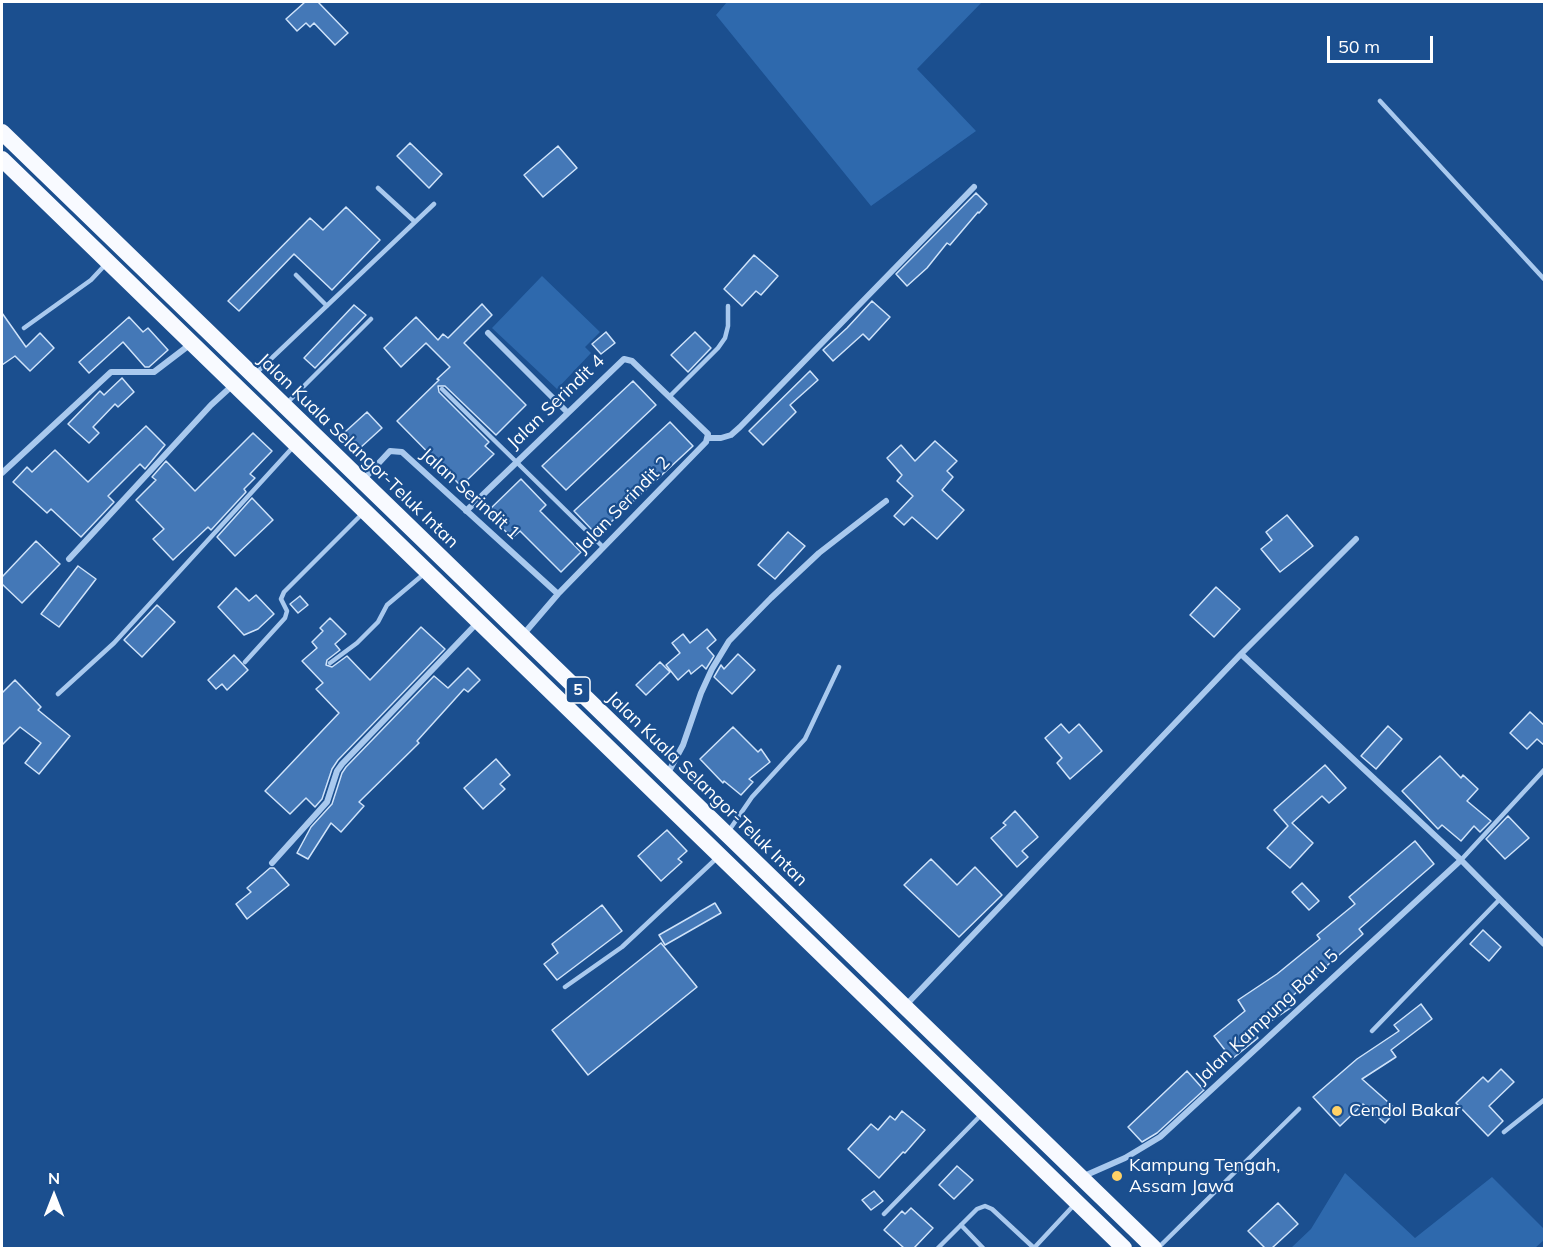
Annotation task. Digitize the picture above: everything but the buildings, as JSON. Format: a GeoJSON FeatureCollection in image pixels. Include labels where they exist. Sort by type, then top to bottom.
{"type":"FeatureCollection","features":[{"type":"Feature","properties":{"kind":"highway","name":"Jalan Kuala Selangor-Teluk Intan"},"geometry":{"type":"LineString","coordinates":[[2,132],[904,1007],[1156,1248]]}},
{"type":"Feature","properties":{"kind":"highway","name":"Jalan Kuala Selangor-Teluk Intan"},"geometry":{"type":"LineString","coordinates":[[2,159],[1124,1248]]}},
{"type":"Feature","properties":{"kind":"street"},"geometry":{"type":"LineString","coordinates":[[670,396],[705,430],[708,438],[731,435],[974,187]]}},
{"type":"Feature","properties":{"kind":"street"},"geometry":{"type":"LineString","coordinates":[[488,333],[567,412]]}},
{"type":"Feature","properties":{"kind":"street"},"geometry":{"type":"LineString","coordinates":[[2,473],[111,372],[154,372],[192,343]]}},
{"type":"Feature","properties":{"kind":"street","name":"Jalan Serindit 4"},"geometry":{"type":"LineString","coordinates":[[466,511],[624,358],[632,361],[670,396]]}},
{"type":"Feature","properties":{"kind":"street"},"geometry":{"type":"LineString","coordinates":[[69,559],[211,405],[235,384]]}},
{"type":"Feature","properties":{"kind":"street","name":"Jalan Serindit 2"},"geometry":{"type":"LineString","coordinates":[[522,636],[558,594],[708,438]]}},
{"type":"Feature","properties":{"kind":"street","name":"Jalan Serindit 1"},"geometry":{"type":"LineString","coordinates":[[362,482],[390,450],[398,450],[558,594]]}},
{"type":"Feature","properties":{"kind":"street"},"geometry":{"type":"LineString","coordinates":[[666,776],[683,745],[712,669],[729,642],[819,553],[886,501]]}},
{"type":"Feature","properties":{"kind":"street"},"geometry":{"type":"LineString","coordinates":[[904,1007],[1241,654],[1356,539]]}},
{"type":"Feature","properties":{"kind":"street"},"geometry":{"type":"LineString","coordinates":[[272,863],[327,802],[337,771],[342,764],[478,621]]}},
{"type":"Feature","properties":{"kind":"street"},"geometry":{"type":"LineString","coordinates":[[1241,654],[1461,860],[1545,944]]}},
{"type":"Feature","properties":{"kind":"street","name":"Jalan Kampung Baru 5"},"geometry":{"type":"LineString","coordinates":[[1081,1177],[1125,1158],[1160,1137],[1461,860]]}},
{"type":"Feature","properties":{"kind":"lane"},"geometry":{"type":"LineString","coordinates":[[1380,101],[1545,279]]}},
{"type":"Feature","properties":{"kind":"lane"},"geometry":{"type":"LineString","coordinates":[[378,188],[415,222]]}},
{"type":"Feature","properties":{"kind":"lane"},"geometry":{"type":"LineString","coordinates":[[253,376],[434,204]]}},
{"type":"Feature","properties":{"kind":"lane"},"geometry":{"type":"LineString","coordinates":[[24,328],[91,280],[108,262]]}},
{"type":"Feature","properties":{"kind":"lane"},"geometry":{"type":"LineString","coordinates":[[296,275],[327,306]]}},
{"type":"Feature","properties":{"kind":"lane"},"geometry":{"type":"LineString","coordinates":[[670,396],[718,348],[725,338],[728,306]]}},
{"type":"Feature","properties":{"kind":"lane"},"geometry":{"type":"LineString","coordinates":[[284,405],[370,319]]}},
{"type":"Feature","properties":{"kind":"lane"},"geometry":{"type":"LineString","coordinates":[[442,389],[603,547]]}},
{"type":"Feature","properties":{"kind":"lane"},"geometry":{"type":"LineString","coordinates":[[58,694],[114,643],[296,444]]}},
{"type":"Feature","properties":{"kind":"lane"},"geometry":{"type":"LineString","coordinates":[[245,662],[285,618],[287,611],[281,599],[284,592],[365,512]]}},
{"type":"Feature","properties":{"kind":"lane"},"geometry":{"type":"LineString","coordinates":[[330,663],[357,643],[378,622],[387,605],[427,571]]}},
{"type":"Feature","properties":{"kind":"lane"},"geometry":{"type":"LineString","coordinates":[[726,834],[758,789],[805,739],[839,667]]}},
{"type":"Feature","properties":{"kind":"lane"},"geometry":{"type":"LineString","coordinates":[[1461,860],[1545,770]]}},
{"type":"Feature","properties":{"kind":"lane"},"geometry":{"type":"LineString","coordinates":[[565,987],[622,947],[720,856]]}},
{"type":"Feature","properties":{"kind":"lane"},"geometry":{"type":"LineString","coordinates":[[1372,1031],[1499,900]]}},
{"type":"Feature","properties":{"kind":"lane"},"geometry":{"type":"LineString","coordinates":[[1504,1132],[1545,1100]]}},
{"type":"Feature","properties":{"kind":"lane"},"geometry":{"type":"LineString","coordinates":[[1156,1248],[1299,1109]]}},
{"type":"Feature","properties":{"kind":"lane"},"geometry":{"type":"LineString","coordinates":[[884,1214],[984,1112]]}},
{"type":"Feature","properties":{"kind":"lane"},"geometry":{"type":"LineString","coordinates":[[938,1248],[977,1209],[989,1206],[1034,1248],[1076,1202]]}},
{"type":"Feature","properties":{"kind":"lane"},"geometry":{"type":"LineString","coordinates":[[962,1225],[983,1248]]}},
{"type":"Feature","properties":{"kind":"shaded area"},"geometry":{"type":"Polygon","coordinates":[[[727,2],[982,2],[917,69],[976,131],[871,206],[716,15],[727,2]]]}},
{"type":"Feature","properties":{"kind":"shaded area"},"geometry":{"type":"Polygon","coordinates":[[[542,276],[600,332],[585,347],[591,353],[557,389],[492,328],[542,276]]]}},
{"type":"Feature","properties":{"kind":"shaded area"},"geometry":{"type":"Polygon","coordinates":[[[1345,1173],[1415,1238],[1492,1177],[1544,1229],[1544,1240],[1535,1248],[1291,1248],[1311,1229],[1345,1173]]]}},
{"type":"Feature","properties":{"kind":"place","name":"Cendol Bakar"},"geometry":{"type":"Point","coordinates":[1337,1111]}},
{"type":"Feature","properties":{"kind":"place","name":"Kampung Tengah, Assam Jawa"},"geometry":{"type":"Point","coordinates":[1117,1176]}}]}
